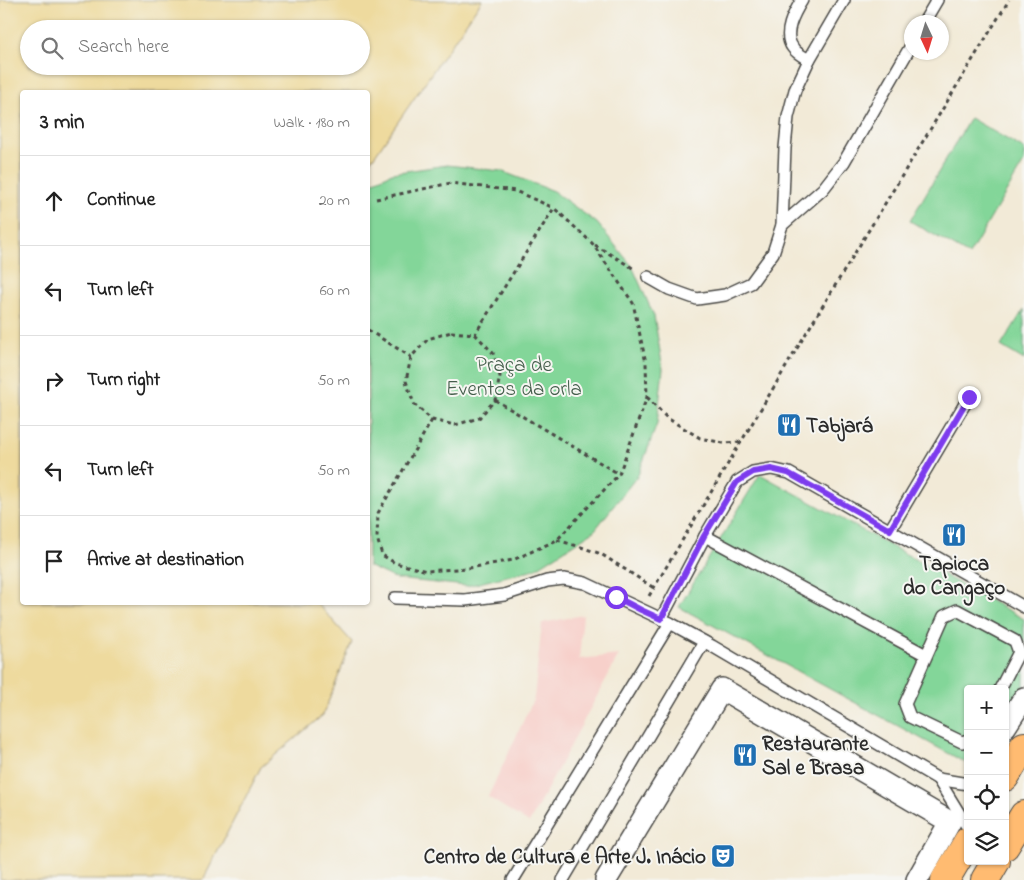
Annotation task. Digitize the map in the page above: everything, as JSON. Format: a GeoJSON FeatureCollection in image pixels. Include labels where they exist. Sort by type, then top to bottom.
{"type":"FeatureCollection","features":[{"type":"Feature","properties":{"kind":"main road"},"geometry":{"type":"LineString","coordinates":[[1006,775],[1024,746]]}},
{"type":"Feature","properties":{"kind":"main road"},"geometry":{"type":"LineString","coordinates":[[1009,839],[1024,815]]}},
{"type":"Feature","properties":{"kind":"main road"},"geometry":{"type":"LineString","coordinates":[[945,880],[964,848]]}},
{"type":"Feature","properties":{"kind":"main road"},"geometry":{"type":"LineString","coordinates":[[985,880],[994,865]]}},
{"type":"Feature","properties":{"kind":"street"},"geometry":{"type":"LineString","coordinates":[[606,880],[722,690],[950,822],[916,880]]}},
{"type":"Feature","properties":{"kind":"street"},"geometry":{"type":"LineString","coordinates":[[1009,721],[1024,698]]}},
{"type":"Feature","properties":{"kind":"lane"},"geometry":{"type":"LineString","coordinates":[[802,0],[788,29],[789,41],[793,49],[809,60]]}},
{"type":"Feature","properties":{"kind":"lane"},"geometry":{"type":"LineString","coordinates":[[648,277],[669,290],[697,299],[725,296],[751,283],[774,253],[782,225],[785,148],[788,117],[795,90],[809,60],[844,0]]}},
{"type":"Feature","properties":{"kind":"lane"},"geometry":{"type":"LineString","coordinates":[[928,15],[937,0]]}},
{"type":"Feature","properties":{"kind":"lane"},"geometry":{"type":"LineString","coordinates":[[782,225],[823,189],[844,162],[904,58]]}},
{"type":"Feature","properties":{"kind":"lane"},"geometry":{"type":"LineString","coordinates":[[890,530],[969,397]]}},
{"type":"Feature","properties":{"kind":"lane"},"geometry":{"type":"LineString","coordinates":[[513,880],[666,621],[704,536],[737,482],[753,472],[771,469],[788,473],[1024,607]]}},
{"type":"Feature","properties":{"kind":"lane"},"geometry":{"type":"LineString","coordinates":[[704,536],[926,655]]}},
{"type":"Feature","properties":{"kind":"lane"},"geometry":{"type":"LineString","coordinates":[[396,598],[465,600],[504,596],[547,581],[564,579],[585,583],[666,621],[704,642],[938,779],[964,783]]}},
{"type":"Feature","properties":{"kind":"lane"},"geometry":{"type":"LineString","coordinates":[[964,741],[910,717],[905,704],[944,616],[957,610],[1015,641],[1019,652],[1002,685]]}},
{"type":"Feature","properties":{"kind":"lane"},"geometry":{"type":"LineString","coordinates":[[563,880],[704,642]]}},
{"type":"Feature","properties":{"kind":"lane"},"geometry":{"type":"LineString","coordinates":[[938,779],[964,821]]}},
{"type":"Feature","properties":{"kind":"path"},"geometry":{"type":"LineString","coordinates":[[641,610],[1009,0]]}},
{"type":"Feature","properties":{"kind":"path"},"geometry":{"type":"LineString","coordinates":[[376,199],[450,183],[514,191],[554,208],[592,243],[648,277]]}},
{"type":"Feature","properties":{"kind":"path"},"geometry":{"type":"LineString","coordinates":[[475,334],[554,208]]}},
{"type":"Feature","properties":{"kind":"path"},"geometry":{"type":"LineString","coordinates":[[432,420],[378,512],[377,538],[382,555],[395,563],[427,571],[469,568],[513,560],[557,540],[619,474],[647,397],[646,363],[633,303],[592,243]]}},
{"type":"Feature","properties":{"kind":"path"},"geometry":{"type":"LineString","coordinates":[[370,331],[412,357]]}},
{"type":"Feature","properties":{"kind":"path"},"geometry":{"type":"LineString","coordinates":[[451,332],[475,334],[493,353],[500,376],[495,400],[479,418],[455,425],[432,420],[414,404],[406,381],[412,357],[428,339],[451,332]]}},
{"type":"Feature","properties":{"kind":"path"},"geometry":{"type":"LineString","coordinates":[[647,397],[667,418],[700,438],[723,443],[741,442]]}},
{"type":"Feature","properties":{"kind":"path"},"geometry":{"type":"LineString","coordinates":[[495,400],[619,474]]}},
{"type":"Feature","properties":{"kind":"path"},"geometry":{"type":"LineString","coordinates":[[557,540],[601,554],[654,588]]}},
{"type":"Feature","properties":{"kind":"shaded area"},"geometry":{"type":"Polygon","coordinates":[[[583,615],[579,659],[619,655],[529,823],[488,797],[534,698],[542,623],[583,615]]]}},
{"type":"Feature","properties":{"kind":"green space"},"geometry":{"type":"Polygon","coordinates":[[[970,118],[1024,149],[1024,162],[969,255],[910,221],[970,118]]]}},
{"type":"Feature","properties":{"kind":"green space","name":"Praça de Eventos da orla"},"geometry":{"type":"Polygon","coordinates":[[[447,165],[501,171],[553,191],[597,223],[632,266],[654,316],[663,369],[657,424],[638,475],[594,531],[535,569],[467,586],[396,579],[370,567],[370,183],[392,173],[447,165]]]}},
{"type":"Feature","properties":{"kind":"green space"},"geometry":{"type":"Polygon","coordinates":[[[1024,309],[1024,360],[1001,346],[1024,309]]]}},
{"type":"Feature","properties":{"kind":"green space"},"geometry":{"type":"Polygon","coordinates":[[[760,474],[1024,619],[1024,716],[1009,740],[1009,685],[964,685],[964,762],[679,607],[760,474]]]}},
{"type":"Feature","properties":{"kind":"sand"},"geometry":{"type":"Polygon","coordinates":[[[0,0],[482,0],[370,160],[370,90],[20,90],[20,605],[319,605],[352,642],[323,715],[261,767],[203,880],[0,880],[0,0]]]}},
{"type":"Feature","properties":{"kind":"place","name":"Tabjará"},"geometry":{"type":"Point","coordinates":[789,425]}},
{"type":"Feature","properties":{"kind":"place","name":"Tapioca do Cangaço"},"geometry":{"type":"Point","coordinates":[954,535]}},
{"type":"Feature","properties":{"kind":"place","name":"Restaurante Sal e Brasa"},"geometry":{"type":"Point","coordinates":[745,755]}},
{"type":"Feature","properties":{"kind":"place","name":"Centro de Cultura e Arte J. Inácio"},"geometry":{"type":"Point","coordinates":[723,856]}},
{"type":"Feature","properties":{"kind":"route"},"geometry":{"type":"LineString","coordinates":[[616,597],[661,619],[704,536],[737,482],[753,472],[771,469],[788,473],[890,530],[969,397]]}}]}
